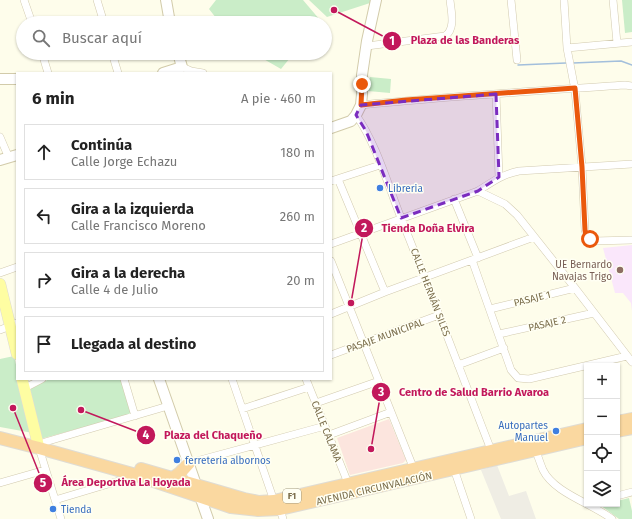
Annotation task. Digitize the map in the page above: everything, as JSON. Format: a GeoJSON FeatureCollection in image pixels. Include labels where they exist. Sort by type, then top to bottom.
{"type":"FeatureCollection","features":[{"type":"Feature","properties":{"kind":"highway"},"geometry":{"type":"LineString","coordinates":[[620,421],[632,419]]}},
{"type":"Feature","properties":{"kind":"highway"},"geometry":{"type":"LineString","coordinates":[[620,431],[632,428]]}},
{"type":"Feature","properties":{"kind":"highway","name":"AVENIDA CIRCUNVALACIÓN"},"geometry":{"type":"LineString","coordinates":[[0,430],[136,475],[199,492]]}},
{"type":"Feature","properties":{"kind":"highway","name":"AVENIDA CIRCUNVALACIÓN"},"geometry":{"type":"LineString","coordinates":[[0,438],[40,443],[173,478],[231,508],[279,510],[416,473],[491,450],[584,430]]}},
{"type":"Feature","properties":{"kind":"highway","name":"AVENIDA CIRCUNVALACIÓN"},"geometry":{"type":"LineString","coordinates":[[279,510],[348,483],[454,469],[584,439]]}},
{"type":"Feature","properties":{"kind":"highway"},"geometry":{"type":"LineString","coordinates":[[173,478],[189,463]]}},
{"type":"Feature","properties":{"kind":"main road"},"geometry":{"type":"LineString","coordinates":[[0,284],[14,324],[16,344]]}},
{"type":"Feature","properties":{"kind":"main road"},"geometry":{"type":"LineString","coordinates":[[22,384],[40,443]]}},
{"type":"Feature","properties":{"kind":"street"},"geometry":{"type":"LineString","coordinates":[[24,0],[30,16]]}},
{"type":"Feature","properties":{"kind":"street"},"geometry":{"type":"LineString","coordinates":[[97,0],[102,16]]}},
{"type":"Feature","properties":{"kind":"street"},"geometry":{"type":"LineString","coordinates":[[166,0],[169,16]]}},
{"type":"Feature","properties":{"kind":"street"},"geometry":{"type":"LineString","coordinates":[[332,128],[351,121],[361,105],[363,70],[376,0]]}},
{"type":"Feature","properties":{"kind":"street"},"geometry":{"type":"LineString","coordinates":[[367,46],[445,36],[452,28],[450,0]]}},
{"type":"Feature","properties":{"kind":"street"},"geometry":{"type":"LineString","coordinates":[[511,0],[517,60]]}},
{"type":"Feature","properties":{"kind":"street"},"geometry":{"type":"LineString","coordinates":[[564,0],[567,48],[575,88],[586,236],[590,239],[599,241],[632,240]]}},
{"type":"Feature","properties":{"kind":"street"},"geometry":{"type":"LineString","coordinates":[[613,0],[617,43]]}},
{"type":"Feature","properties":{"kind":"street"},"geometry":{"type":"LineString","coordinates":[[567,48],[632,42]]}},
{"type":"Feature","properties":{"kind":"street"},"geometry":{"type":"LineString","coordinates":[[44,60],[48,72]]}},
{"type":"Feature","properties":{"kind":"street"},"geometry":{"type":"LineString","coordinates":[[114,60],[118,72]]}},
{"type":"Feature","properties":{"kind":"street"},"geometry":{"type":"LineString","coordinates":[[180,60],[182,67]]}},
{"type":"Feature","properties":{"kind":"street"},"geometry":{"type":"LineString","coordinates":[[167,72],[182,67],[196,72]]}},
{"type":"Feature","properties":{"kind":"street"},"geometry":{"type":"LineString","coordinates":[[0,79],[16,79]]}},
{"type":"Feature","properties":{"kind":"street"},"geometry":{"type":"LineString","coordinates":[[361,105],[406,100],[575,88],[625,85],[632,86]]}},
{"type":"Feature","properties":{"kind":"street"},"geometry":{"type":"LineString","coordinates":[[496,94],[499,177]]}},
{"type":"Feature","properties":{"kind":"street","name":"CALLE HERNÁN SILES"},"geometry":{"type":"LineString","coordinates":[[356,115],[366,131],[426,277],[491,450]]}},
{"type":"Feature","properties":{"kind":"street"},"geometry":{"type":"LineString","coordinates":[[0,137],[9,158]]}},
{"type":"Feature","properties":{"kind":"street"},"geometry":{"type":"LineString","coordinates":[[332,244],[478,191],[508,172],[519,170],[632,164]]}},
{"type":"Feature","properties":{"kind":"street"},"geometry":{"type":"LineString","coordinates":[[332,181],[380,165]]}},
{"type":"Feature","properties":{"kind":"street"},"geometry":{"type":"LineString","coordinates":[[338,178],[385,292]]}},
{"type":"Feature","properties":{"kind":"street"},"geometry":{"type":"LineString","coordinates":[[478,191],[505,204],[517,215],[632,362]]}},
{"type":"Feature","properties":{"kind":"street"},"geometry":{"type":"LineString","coordinates":[[454,199],[504,348],[512,370],[518,378],[529,379],[627,356]]}},
{"type":"Feature","properties":{"kind":"street"},"geometry":{"type":"LineString","coordinates":[[332,314],[385,292],[534,237]]}},
{"type":"Feature","properties":{"kind":"street"},"geometry":{"type":"LineString","coordinates":[[332,264],[416,473]]}},
{"type":"Feature","properties":{"kind":"street"},"geometry":{"type":"LineString","coordinates":[[0,273],[16,267]]}},
{"type":"Feature","properties":{"kind":"street","name":"PASAJE 1"},"geometry":{"type":"LineString","coordinates":[[490,308],[575,288]]}},
{"type":"Feature","properties":{"kind":"street","name":"PASAJE 2"},"geometry":{"type":"LineString","coordinates":[[499,334],[594,313]]}},
{"type":"Feature","properties":{"kind":"street","name":"PASAJE MUNICIPAL"},"geometry":{"type":"LineString","coordinates":[[332,355],[439,315]]}},
{"type":"Feature","properties":{"kind":"street"},"geometry":{"type":"LineString","coordinates":[[0,330],[14,324]]}},
{"type":"Feature","properties":{"kind":"street"},"geometry":{"type":"LineString","coordinates":[[458,365],[504,348]]}},
{"type":"Feature","properties":{"kind":"street"},"geometry":{"type":"LineString","coordinates":[[22,384],[38,380]]}},
{"type":"Feature","properties":{"kind":"street"},"geometry":{"type":"LineString","coordinates":[[124,380],[135,416]]}},
{"type":"Feature","properties":{"kind":"street"},"geometry":{"type":"LineString","coordinates":[[158,380],[199,492],[205,518]]}},
{"type":"Feature","properties":{"kind":"street"},"geometry":{"type":"LineString","coordinates":[[232,380],[279,510]]}},
{"type":"Feature","properties":{"kind":"street","name":"CALLE CALAMA"},"geometry":{"type":"LineString","coordinates":[[306,380],[348,483]]}},
{"type":"Feature","properties":{"kind":"street"},"geometry":{"type":"LineString","coordinates":[[316,403],[379,381]]}},
{"type":"Feature","properties":{"kind":"street"},"geometry":{"type":"LineString","coordinates":[[242,409],[309,387]]}},
{"type":"Feature","properties":{"kind":"street"},"geometry":{"type":"LineString","coordinates":[[61,519],[46,470],[40,443],[168,406]]}},
{"type":"Feature","properties":{"kind":"street"},"geometry":{"type":"LineString","coordinates":[[329,435],[391,412]]}},
{"type":"Feature","properties":{"kind":"street"},"geometry":{"type":"LineString","coordinates":[[189,463],[325,426]]}},
{"type":"Feature","properties":{"kind":"street"},"geometry":{"type":"LineString","coordinates":[[535,449],[543,471],[555,484],[584,502]]}},
{"type":"Feature","properties":{"kind":"street"},"geometry":{"type":"LineString","coordinates":[[454,469],[471,519]]}},
{"type":"Feature","properties":{"kind":"street"},"geometry":{"type":"LineString","coordinates":[[0,483],[46,470]]}},
{"type":"Feature","properties":{"kind":"street"},"geometry":{"type":"LineString","coordinates":[[55,500],[136,475]]}},
{"type":"Feature","properties":{"kind":"street"},"geometry":{"type":"LineString","coordinates":[[620,496],[631,494]]}},
{"type":"Feature","properties":{"kind":"street"},"geometry":{"type":"LineString","coordinates":[[592,507],[612,519]]}},
{"type":"Feature","properties":{"kind":"highlighted area"},"geometry":{"type":"Polygon","coordinates":[[[496,94],[499,177],[478,191],[401,218],[366,131],[356,115],[361,105],[496,94]]]}},
{"type":"Feature","properties":{"kind":"shaded area","name":"UE Bernardo Navajas Trigo"},"geometry":{"type":"Polygon","coordinates":[[[632,245],[632,311],[631,303],[623,293],[615,293],[603,248],[632,245]]]}},
{"type":"Feature","properties":{"kind":"shaded area"},"geometry":{"type":"Polygon","coordinates":[[[389,419],[406,460],[403,463],[350,475],[337,438],[389,419]]]}},
{"type":"Feature","properties":{"kind":"shaded area"},"geometry":{"type":"Polygon","coordinates":[[[497,465],[509,496],[526,491],[536,519],[501,519],[481,470],[497,465]]]}},
{"type":"Feature","properties":{"kind":"green space"},"geometry":{"type":"Polygon","coordinates":[[[216,0],[303,0],[317,16],[214,16],[209,9],[216,0]]]}},
{"type":"Feature","properties":{"kind":"green space"},"geometry":{"type":"Polygon","coordinates":[[[309,0],[371,0],[370,3],[326,16],[309,0]]]}},
{"type":"Feature","properties":{"kind":"green space"},"geometry":{"type":"Polygon","coordinates":[[[622,0],[632,0],[632,32],[625,33],[622,0]]]}},
{"type":"Feature","properties":{"kind":"green space"},"geometry":{"type":"Polygon","coordinates":[[[265,60],[288,60],[281,69],[265,60]]]}},
{"type":"Feature","properties":{"kind":"green space"},"geometry":{"type":"Polygon","coordinates":[[[370,77],[391,79],[390,93],[368,91],[370,77]]]}},
{"type":"Feature","properties":{"kind":"green space"},"geometry":{"type":"Polygon","coordinates":[[[14,356],[16,365],[16,380],[17,380],[33,433],[0,427],[0,359],[14,356]]]}},
{"type":"Feature","properties":{"kind":"green space"},"geometry":{"type":"Polygon","coordinates":[[[47,380],[121,380],[131,412],[128,415],[40,438],[29,390],[47,380]]]}},
{"type":"Feature","properties":{"kind":"green space"},"geometry":{"type":"Polygon","coordinates":[[[629,498],[632,519],[619,519],[603,507],[620,507],[620,500],[629,498]]]}},
{"type":"Feature","properties":{"kind":"waterway"},"geometry":{"type":"LineString","coordinates":[[573,63],[621,61],[632,65]]}},
{"type":"Feature","properties":{"kind":"waterway"},"geometry":{"type":"LineString","coordinates":[[518,65],[566,63]]}},
{"type":"Feature","properties":{"kind":"place","name":"Plaza de las Banderas"},"geometry":{"type":"Point","coordinates":[334,10]}},
{"type":"Feature","properties":{"kind":"place","name":"Libreria"},"geometry":{"type":"Point","coordinates":[380,188]}},
{"type":"Feature","properties":{"kind":"place","name":"UE Bernardo Navajas Trigo"},"geometry":{"type":"Point","coordinates":[620,270]}},
{"type":"Feature","properties":{"kind":"place","name":"Tienda Doña Elvira"},"geometry":{"type":"Point","coordinates":[351,303]}},
{"type":"Feature","properties":{"kind":"place","name":"Área Deportiva La Hoyada"},"geometry":{"type":"Point","coordinates":[13,408]}},
{"type":"Feature","properties":{"kind":"place","name":"Plaza del Chaqueño"},"geometry":{"type":"Point","coordinates":[81,410]}},
{"type":"Feature","properties":{"kind":"place","name":"Autopartes Manuel"},"geometry":{"type":"Point","coordinates":[556,431]}},
{"type":"Feature","properties":{"kind":"place","name":"Centro de Salud Barrio Avaroa"},"geometry":{"type":"Point","coordinates":[371,449]}},
{"type":"Feature","properties":{"kind":"place","name":"ferreteria albornos"},"geometry":{"type":"Point","coordinates":[177,460]}},
{"type":"Feature","properties":{"kind":"place","name":"Tienda"},"geometry":{"type":"Point","coordinates":[53,509]}},
{"type":"Feature","properties":{"kind":"route"},"geometry":{"type":"LineString","coordinates":[[362,84],[361,105],[406,100],[575,88],[582,167],[585,230],[586,236],[590,239]]}}]}
